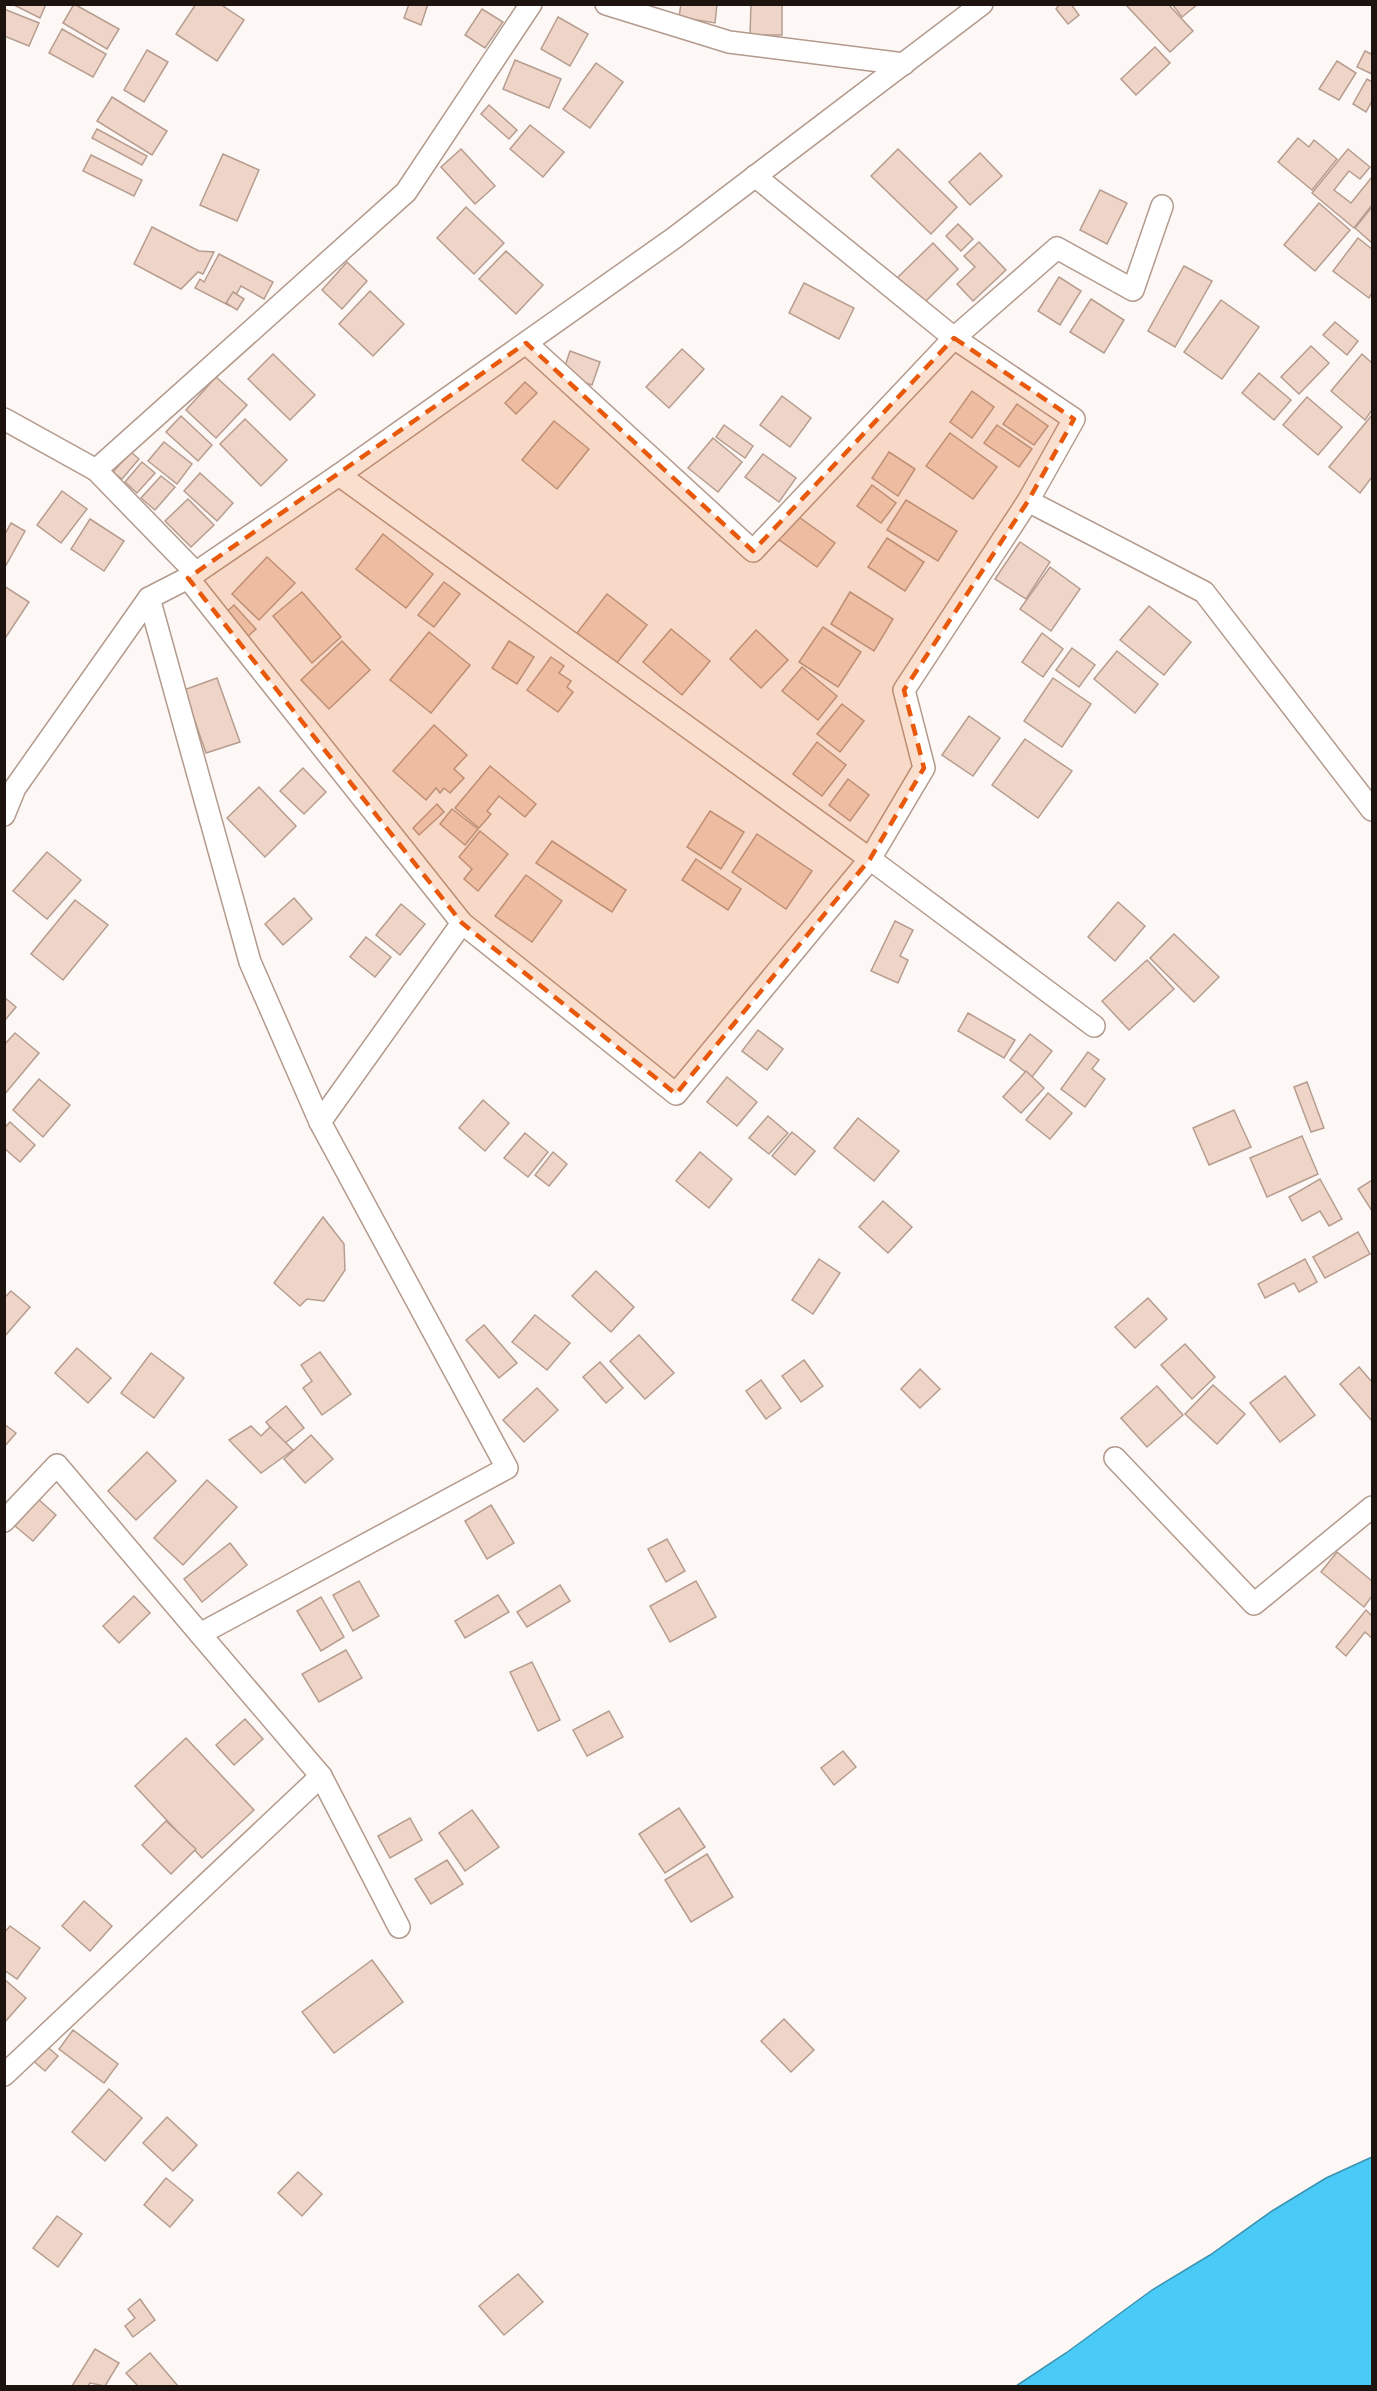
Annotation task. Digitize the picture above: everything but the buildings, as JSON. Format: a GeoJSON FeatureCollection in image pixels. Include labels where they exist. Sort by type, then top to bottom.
{"type":"FeatureCollection","features":[{"type":"Feature","properties":{"kind":"street"},"geometry":{"type":"LineString","coordinates":[[96,470],[406,192],[531,4]]}},
{"type":"Feature","properties":{"kind":"street"},"geometry":{"type":"LineString","coordinates":[[606,4],[729,42],[904,64]]}},
{"type":"Feature","properties":{"kind":"street"},"geometry":{"type":"LineString","coordinates":[[4,815],[15,788],[149,598],[192,575],[339,476],[674,238],[982,4]]}},
{"type":"Feature","properties":{"kind":"street"},"geometry":{"type":"LineString","coordinates":[[4,419],[96,470],[192,575],[462,923],[676,1094],[870,859],[924,768],[904,690],[1028,501],[1074,418],[954,338],[754,176]]}},
{"type":"Feature","properties":{"kind":"street"},"geometry":{"type":"LineString","coordinates":[[526,343],[753,551],[954,338],[1058,248],[1133,290],[1162,206]]}},
{"type":"Feature","properties":{"kind":"street"},"geometry":{"type":"LineString","coordinates":[[339,476],[870,859],[1094,1026]]}},
{"type":"Feature","properties":{"kind":"street"},"geometry":{"type":"LineString","coordinates":[[1028,501],[1204,592],[1372,810]]}},
{"type":"Feature","properties":{"kind":"street"},"geometry":{"type":"LineString","coordinates":[[149,598],[250,962],[320,1122],[507,1468],[200,1634]]}},
{"type":"Feature","properties":{"kind":"street"},"geometry":{"type":"LineString","coordinates":[[320,1122],[462,923]]}},
{"type":"Feature","properties":{"kind":"street"},"geometry":{"type":"LineString","coordinates":[[1115,1458],[1254,1604],[1372,1507]]}},
{"type":"Feature","properties":{"kind":"street"},"geometry":{"type":"LineString","coordinates":[[7,1514],[57,1465],[321,1776],[399,1927]]}},
{"type":"Feature","properties":{"kind":"street"},"geometry":{"type":"LineString","coordinates":[[4,2075],[321,1776]]}},
{"type":"Feature","properties":{"kind":"highlighted area"},"geometry":{"type":"Polygon","coordinates":[[[954,338],[1074,419],[1028,501],[904,690],[924,768],[870,859],[676,1094],[462,923],[188,578],[526,343],[753,551],[954,338]]]}},
{"type":"Feature","properties":{"kind":"water"},"geometry":{"type":"Polygon","coordinates":[[[1372,2157],[1372,2386],[1016,2386],[1066,2353],[1152,2290],[1210,2255],[1272,2211],[1326,2178],[1372,2157]]]}}]}
